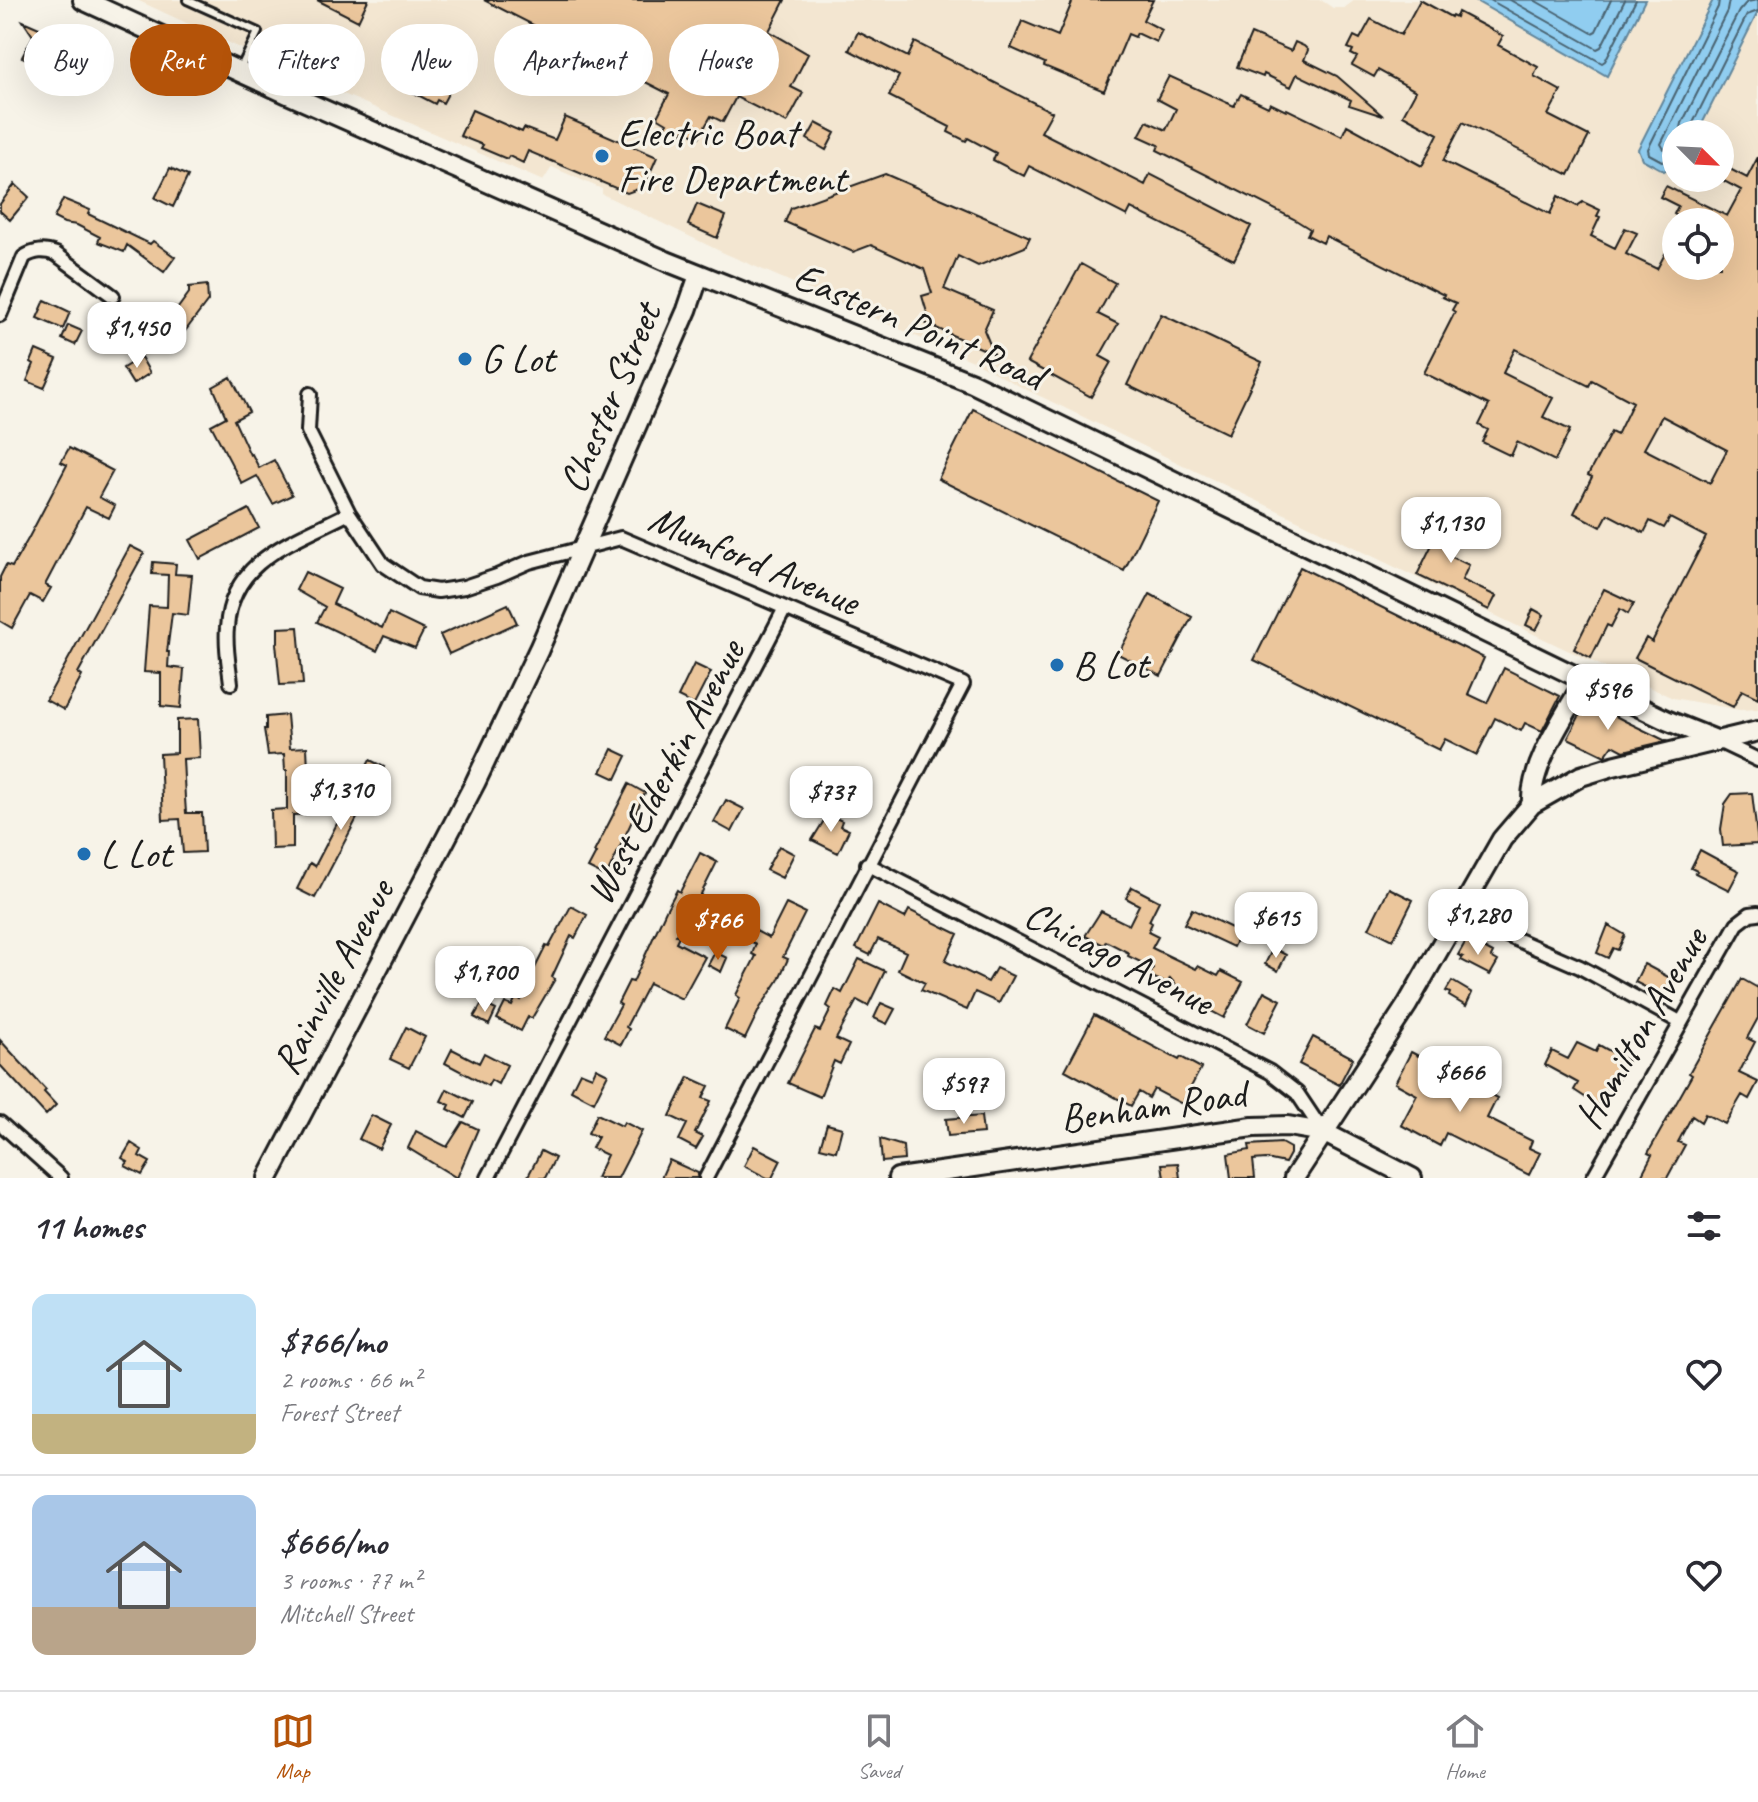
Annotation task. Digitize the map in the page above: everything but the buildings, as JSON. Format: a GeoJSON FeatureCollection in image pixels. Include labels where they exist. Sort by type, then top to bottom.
{"type":"FeatureCollection","features":[{"type":"Feature","properties":{"kind":"main road","name":"Eastern Point Road"},"geometry":{"type":"LineString","coordinates":[[83,0],[238,72],[699,275],[972,383],[1666,720],[1716,740]]}},
{"type":"Feature","properties":{"kind":"main road","name":"Chester Street"},"geometry":{"type":"LineString","coordinates":[[584,548],[687,310],[699,275]]}},
{"type":"Feature","properties":{"kind":"main road","name":"Rainville Avenue"},"geometry":{"type":"LineString","coordinates":[[268,1178],[475,783],[584,548]]}},
{"type":"Feature","properties":{"kind":"main road"},"geometry":{"type":"LineString","coordinates":[[1532,804],[1533,784],[1541,762],[1585,680]]}},
{"type":"Feature","properties":{"kind":"main road"},"geometry":{"type":"LineString","coordinates":[[1294,1178],[1407,1005],[1502,839],[1532,804],[1581,776],[1758,731]]}},
{"type":"Feature","properties":{"kind":"main road","name":"Benham Road"},"geometry":{"type":"LineString","coordinates":[[898,1178],[1253,1127],[1288,1126],[1323,1132],[1412,1178]]}},
{"type":"Feature","properties":{"kind":"street"},"geometry":{"type":"LineString","coordinates":[[0,315],[24,257],[33,252],[56,254],[113,296]]}},
{"type":"Feature","properties":{"kind":"street","name":"Mumford Avenue"},"geometry":{"type":"LineString","coordinates":[[310,394],[308,431],[349,513],[383,564],[419,588],[438,591],[464,587],[529,562],[621,538],[963,684],[867,864]]}},
{"type":"Feature","properties":{"kind":"street"},"geometry":{"type":"LineString","coordinates":[[231,683],[226,629],[236,587],[265,557],[349,513]]}},
{"type":"Feature","properties":{"kind":"street","name":"West Elderkin Avenue"},"geometry":{"type":"LineString","coordinates":[[488,1178],[785,608]]}},
{"type":"Feature","properties":{"kind":"street"},"geometry":{"type":"LineString","coordinates":[[1716,740],[1758,760]]}},
{"type":"Feature","properties":{"kind":"street"},"geometry":{"type":"LineString","coordinates":[[706,1178],[867,864]]}},
{"type":"Feature","properties":{"kind":"street","name":"Chicago Avenue"},"geometry":{"type":"LineString","coordinates":[[867,864],[1270,1072],[1297,1093],[1323,1132]]}},
{"type":"Feature","properties":{"kind":"street","name":"Hamilton Avenue"},"geometry":{"type":"LineString","coordinates":[[1593,1178],[1737,924],[1754,913]]}},
{"type":"Feature","properties":{"kind":"street"},"geometry":{"type":"LineString","coordinates":[[1460,915],[1580,967],[1680,1022]]}},
{"type":"Feature","properties":{"kind":"street"},"geometry":{"type":"LineString","coordinates":[[0,1123],[57,1177]]}},
{"type":"Feature","properties":{"kind":"lane"},"geometry":{"type":"LineString","coordinates":[[187,0],[258,32],[238,72]]}},
{"type":"Feature","properties":{"kind":"shaded area"},"geometry":{"type":"Polygon","coordinates":[[[137,0],[1321,0],[1333,8],[1344,8],[1355,0],[1474,0],[1607,76],[1645,0],[1713,0],[1638,149],[1662,169],[1662,192],[1734,192],[1734,120],[1704,120],[1758,12],[1758,709],[1740,710],[1673,698],[1567,650],[973,361],[724,253],[602,194],[602,189],[552,167],[543,181],[348,96],[365,96],[365,24],[248,24],[248,52],[232,44],[232,24],[189,24],[137,0]]]}},
{"type":"Feature","properties":{"kind":"water"},"geometry":{"type":"Polygon","coordinates":[[[1474,0],[1645,0],[1607,76],[1474,0]]]}},
{"type":"Feature","properties":{"kind":"water"},"geometry":{"type":"Polygon","coordinates":[[[1713,0],[1758,0],[1758,12],[1704,120],[1662,120],[1662,170],[1642,159],[1638,149],[1713,0]]]}},
{"type":"Feature","properties":{"kind":"place","name":"Electric Boat Fire Department"},"geometry":{"type":"Point","coordinates":[602,156]}},
{"type":"Feature","properties":{"kind":"place","name":"G Lot"},"geometry":{"type":"Point","coordinates":[465,359]}},
{"type":"Feature","properties":{"kind":"place","name":"B Lot"},"geometry":{"type":"Point","coordinates":[1057,665]}},
{"type":"Feature","properties":{"kind":"place","name":"L Lot"},"geometry":{"type":"Point","coordinates":[84,854]}}]}
